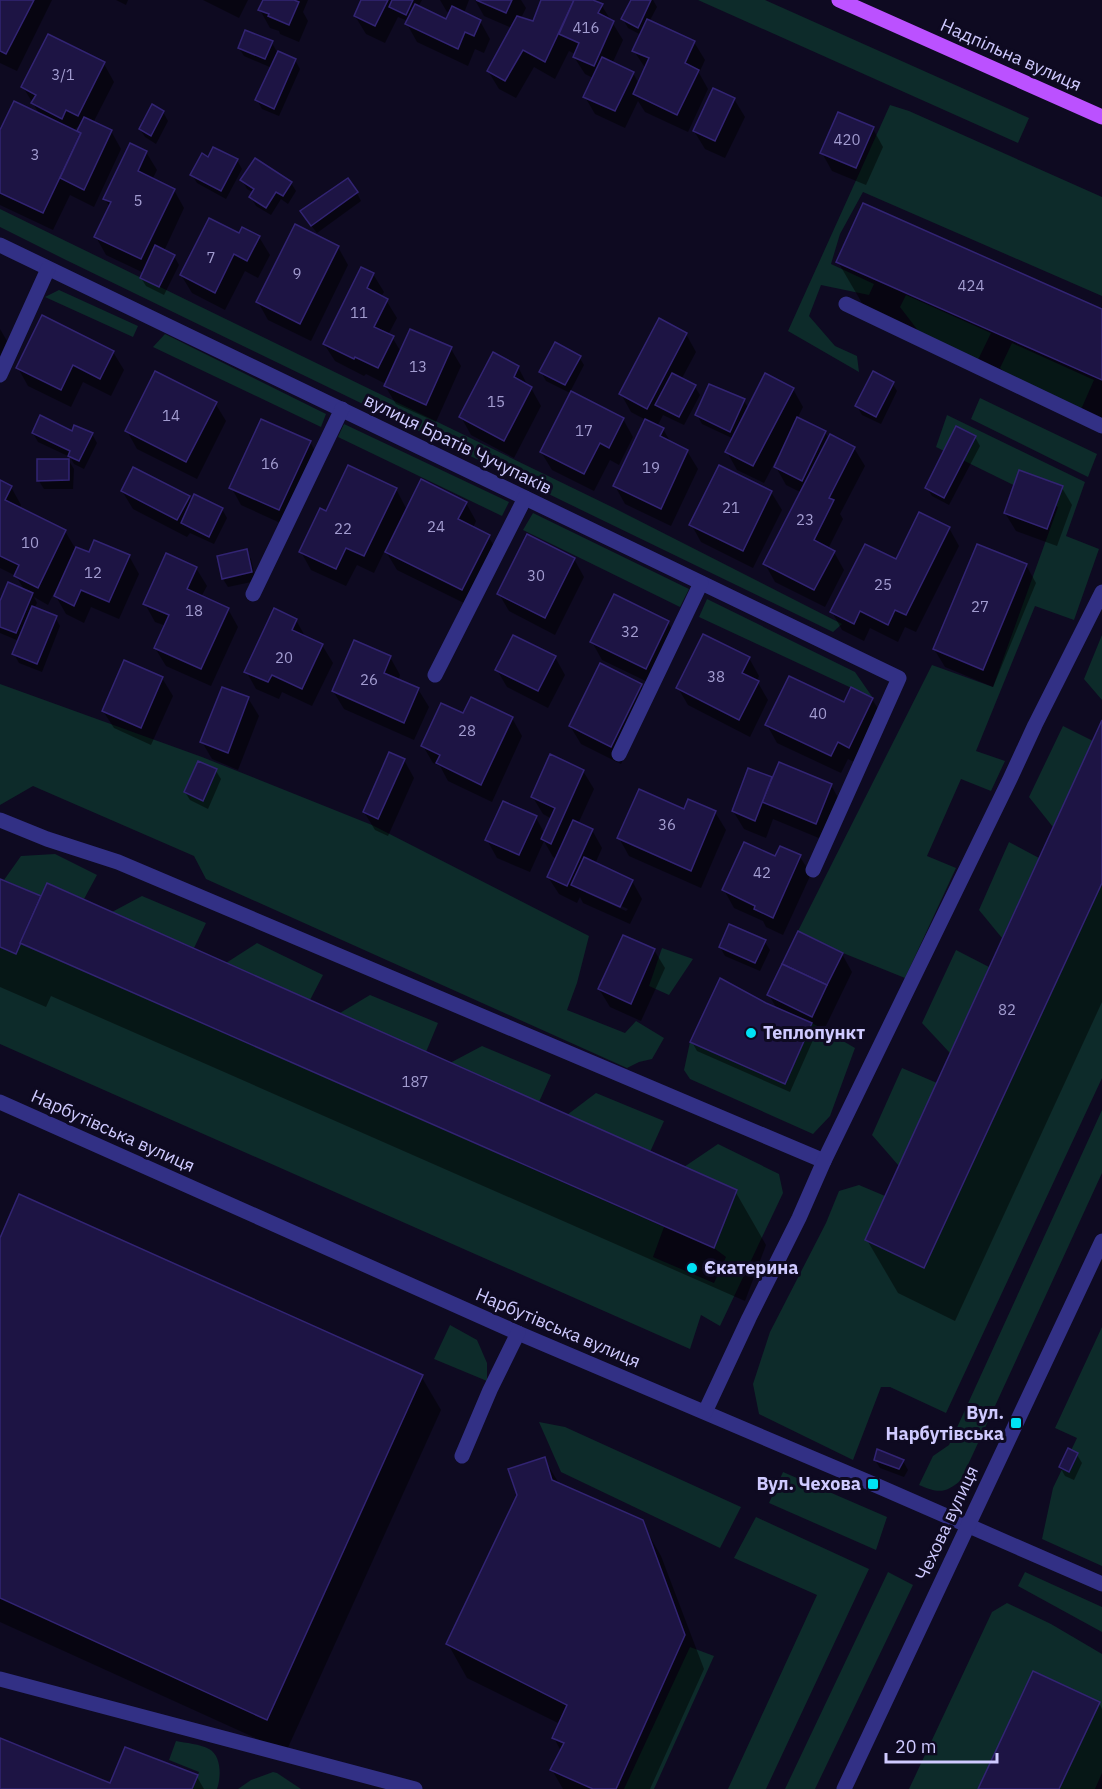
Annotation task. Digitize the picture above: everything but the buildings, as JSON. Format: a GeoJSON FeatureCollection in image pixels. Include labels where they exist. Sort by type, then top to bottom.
{"type":"FeatureCollection","features":[{"type":"Feature","properties":{"kind":"main road","name":"Надпільна вулиця"},"geometry":{"type":"LineString","coordinates":[[839,0],[1102,117]]}},
{"type":"Feature","properties":{"kind":"street","name":"вулиця Братів Чучупаків"},"geometry":{"type":"LineString","coordinates":[[0,245],[899,678],[813,870]]}},
{"type":"Feature","properties":{"kind":"street"},"geometry":{"type":"LineString","coordinates":[[0,375],[48,269]]}},
{"type":"Feature","properties":{"kind":"street"},"geometry":{"type":"LineString","coordinates":[[846,304],[1102,426]]}},
{"type":"Feature","properties":{"kind":"street"},"geometry":{"type":"LineString","coordinates":[[253,594],[342,409]]}},
{"type":"Feature","properties":{"kind":"street"},"geometry":{"type":"LineString","coordinates":[[435,675],[525,498]]}},
{"type":"Feature","properties":{"kind":"street"},"geometry":{"type":"LineString","coordinates":[[619,754],[701,583]]}},
{"type":"Feature","properties":{"kind":"street"},"geometry":{"type":"LineString","coordinates":[[705,1412],[1035,725],[1102,592]]}},
{"type":"Feature","properties":{"kind":"street"},"geometry":{"type":"LineString","coordinates":[[0,820],[47,839],[118,862],[824,1161]]}},
{"type":"Feature","properties":{"kind":"street","name":"Нарбутівська вулиця"},"geometry":{"type":"LineString","coordinates":[[0,1102],[518,1333],[1102,1584]]}},
{"type":"Feature","properties":{"kind":"street","name":"Чехова вулиця"},"geometry":{"type":"LineString","coordinates":[[844,1789],[1102,1241]]}},
{"type":"Feature","properties":{"kind":"street"},"geometry":{"type":"LineString","coordinates":[[462,1456],[490,1390],[518,1333]]}},
{"type":"Feature","properties":{"kind":"street"},"geometry":{"type":"LineString","coordinates":[[0,1679],[416,1789]]}},
{"type":"Feature","properties":{"kind":"green space"},"geometry":{"type":"Polygon","coordinates":[[[698,0],[765,0],[1029,118],[1018,143],[698,0]]]}},
{"type":"Feature","properties":{"kind":"green space"},"geometry":{"type":"Polygon","coordinates":[[[890,105],[909,111],[1102,197],[1102,296],[863,192],[840,234],[831,264],[874,284],[869,295],[821,285],[809,316],[835,346],[857,356],[859,372],[788,331],[890,105]]]}},
{"type":"Feature","properties":{"kind":"green space"},"geometry":{"type":"Polygon","coordinates":[[[0,209],[614,508],[842,624],[833,632],[66,260],[0,227],[0,209]]]}},
{"type":"Feature","properties":{"kind":"green space"},"geometry":{"type":"Polygon","coordinates":[[[59,290],[138,326],[133,337],[45,297],[59,290]]]}},
{"type":"Feature","properties":{"kind":"green space"},"geometry":{"type":"Polygon","coordinates":[[[906,295],[991,333],[975,366],[926,341],[900,307],[906,295]]]}},
{"type":"Feature","properties":{"kind":"green space"},"geometry":{"type":"Polygon","coordinates":[[[165,334],[326,414],[321,427],[153,347],[165,334]]]}},
{"type":"Feature","properties":{"kind":"green space"},"geometry":{"type":"Polygon","coordinates":[[[1012,343],[1094,380],[1079,414],[1021,388],[1000,368],[1012,343]]]}},
{"type":"Feature","properties":{"kind":"green space"},"geometry":{"type":"Polygon","coordinates":[[[980,398],[1097,454],[1088,477],[971,419],[980,398]]]}},
{"type":"Feature","properties":{"kind":"green space"},"geometry":{"type":"Polygon","coordinates":[[[947,415],[1085,482],[1066,536],[1099,549],[1074,620],[1035,606],[976,751],[1005,761],[991,791],[961,779],[927,856],[956,868],[905,978],[843,953],[798,931],[932,665],[993,687],[1058,507],[936,447],[947,415]]]}},
{"type":"Feature","properties":{"kind":"green space"},"geometry":{"type":"Polygon","coordinates":[[[344,424],[509,502],[502,516],[338,437],[344,424]]]}},
{"type":"Feature","properties":{"kind":"green space"},"geometry":{"type":"Polygon","coordinates":[[[533,513],[689,589],[680,607],[523,530],[533,513]]]}},
{"type":"Feature","properties":{"kind":"green space"},"geometry":{"type":"Polygon","coordinates":[[[707,599],[855,672],[873,698],[699,617],[707,599]]]}},
{"type":"Feature","properties":{"kind":"green space"},"geometry":{"type":"Polygon","coordinates":[[[1102,635],[1102,700],[1084,679],[1102,635]]]}},
{"type":"Feature","properties":{"kind":"green space"},"geometry":{"type":"Polygon","coordinates":[[[0,684],[202,757],[372,825],[589,936],[577,983],[567,1010],[625,1033],[636,1021],[664,1038],[652,1059],[627,1068],[206,879],[194,856],[33,786],[0,805],[0,684]]]}},
{"type":"Feature","properties":{"kind":"green space"},"geometry":{"type":"Polygon","coordinates":[[[1063,726],[1093,741],[1053,827],[1029,797],[1063,726]]]}},
{"type":"Feature","properties":{"kind":"green space"},"geometry":{"type":"Polygon","coordinates":[[[1009,842],[1039,858],[1002,938],[979,910],[1009,842]]]}},
{"type":"Feature","properties":{"kind":"green space"},"geometry":{"type":"Polygon","coordinates":[[[55,854],[97,875],[84,899],[47,883],[41,896],[4,880],[21,856],[55,854]]]}},
{"type":"Feature","properties":{"kind":"green space"},"geometry":{"type":"Polygon","coordinates":[[[1102,883],[1102,1078],[946,1413],[890,1387],[881,1387],[853,1460],[759,1414],[753,1384],[770,1332],[826,1223],[839,1191],[859,1185],[885,1196],[865,1240],[924,1268],[1102,883]]]}},
{"type":"Feature","properties":{"kind":"green space"},"geometry":{"type":"Polygon","coordinates":[[[142,896],[206,923],[194,948],[112,912],[142,896]]]}},
{"type":"Feature","properties":{"kind":"green space"},"geometry":{"type":"Polygon","coordinates":[[[20,943],[664,1227],[653,1257],[714,1283],[726,1257],[714,1248],[736,1190],[684,1167],[718,1144],[779,1174],[783,1193],[720,1326],[701,1315],[690,1349],[0,1044],[0,947],[16,954],[20,943]]]}},
{"type":"Feature","properties":{"kind":"green space"},"geometry":{"type":"Polygon","coordinates":[[[257,943],[323,975],[310,1000],[226,963],[257,943]]]}},
{"type":"Feature","properties":{"kind":"green space"},"geometry":{"type":"Polygon","coordinates":[[[662,948],[693,959],[669,995],[649,986],[662,948]]]}},
{"type":"Feature","properties":{"kind":"green space"},"geometry":{"type":"Polygon","coordinates":[[[956,950],[989,967],[950,1053],[922,1023],[956,950]]]}},
{"type":"Feature","properties":{"kind":"green space"},"geometry":{"type":"Polygon","coordinates":[[[370,995],[438,1023],[426,1052],[340,1013],[370,995]]]}},
{"type":"Feature","properties":{"kind":"green space"},"geometry":{"type":"Polygon","coordinates":[[[812,1023],[855,1048],[830,1116],[813,1134],[690,1079],[684,1070],[690,1042],[785,1084],[812,1023]]]}},
{"type":"Feature","properties":{"kind":"green space"},"geometry":{"type":"Polygon","coordinates":[[[482,1046],[551,1075],[539,1102],[450,1063],[482,1046]]]}},
{"type":"Feature","properties":{"kind":"green space"},"geometry":{"type":"Polygon","coordinates":[[[902,1068],[937,1083],[899,1166],[872,1135],[902,1068]]]}},
{"type":"Feature","properties":{"kind":"green space"},"geometry":{"type":"Polygon","coordinates":[[[596,1093],[664,1121],[650,1152],[567,1115],[596,1093]]]}},
{"type":"Feature","properties":{"kind":"green space"},"geometry":{"type":"Polygon","coordinates":[[[1102,1110],[1102,1173],[961,1480],[941,1491],[919,1485],[933,1456],[949,1445],[1102,1110]]]}},
{"type":"Feature","properties":{"kind":"green space"},"geometry":{"type":"Polygon","coordinates":[[[450,1325],[477,1340],[487,1363],[487,1381],[434,1359],[450,1325]]]}},
{"type":"Feature","properties":{"kind":"green space"},"geometry":{"type":"Polygon","coordinates":[[[1102,1327],[1102,1566],[1042,1539],[1053,1488],[1077,1438],[1055,1428],[1102,1327]]]}},
{"type":"Feature","properties":{"kind":"green space"},"geometry":{"type":"Polygon","coordinates":[[[539,1422],[565,1427],[741,1507],[720,1548],[561,1472],[539,1422]]]}},
{"type":"Feature","properties":{"kind":"green space"},"geometry":{"type":"Polygon","coordinates":[[[783,1472],[887,1517],[876,1550],[769,1503],[783,1472]]]}},
{"type":"Feature","properties":{"kind":"green space"},"geometry":{"type":"Polygon","coordinates":[[[756,1517],[869,1569],[766,1789],[728,1789],[817,1595],[734,1558],[756,1517]]]}},
{"type":"Feature","properties":{"kind":"green space"},"geometry":{"type":"Polygon","coordinates":[[[888,1572],[913,1585],[815,1789],[785,1789],[888,1572]]]}},
{"type":"Feature","properties":{"kind":"green space"},"geometry":{"type":"Polygon","coordinates":[[[1025,1572],[1102,1607],[1102,1632],[1018,1586],[1025,1572]]]}},
{"type":"Feature","properties":{"kind":"green space"},"geometry":{"type":"Polygon","coordinates":[[[1007,1603],[1051,1624],[1102,1654],[1102,1773],[1095,1789],[1059,1789],[1099,1702],[1034,1671],[978,1789],[909,1789],[992,1612],[1007,1603]]]}},
{"type":"Feature","properties":{"kind":"green space"},"geometry":{"type":"Polygon","coordinates":[[[690,1647],[714,1656],[654,1789],[624,1789],[690,1647]]]}},
{"type":"Feature","properties":{"kind":"green space"},"geometry":{"type":"Polygon","coordinates":[[[176,1741],[201,1746],[213,1752],[219,1768],[217,1789],[192,1789],[199,1772],[169,1760],[176,1741]]]}},
{"type":"Feature","properties":{"kind":"green space"},"geometry":{"type":"Polygon","coordinates":[[[273,1772],[301,1789],[238,1789],[251,1780],[273,1772]]]}},
{"type":"Feature","properties":{"kind":"place","name":"Теплопункт"},"geometry":{"type":"Point","coordinates":[751,1033]}},
{"type":"Feature","properties":{"kind":"place","name":"Єкатерина"},"geometry":{"type":"Point","coordinates":[692,1268]}},
{"type":"Feature","properties":{"kind":"place","name":"Вул. Нарбутівська"},"geometry":{"type":"Point","coordinates":[1016,1423]}},
{"type":"Feature","properties":{"kind":"place","name":"Вул. Чехова"},"geometry":{"type":"Point","coordinates":[873,1484]}}]}
